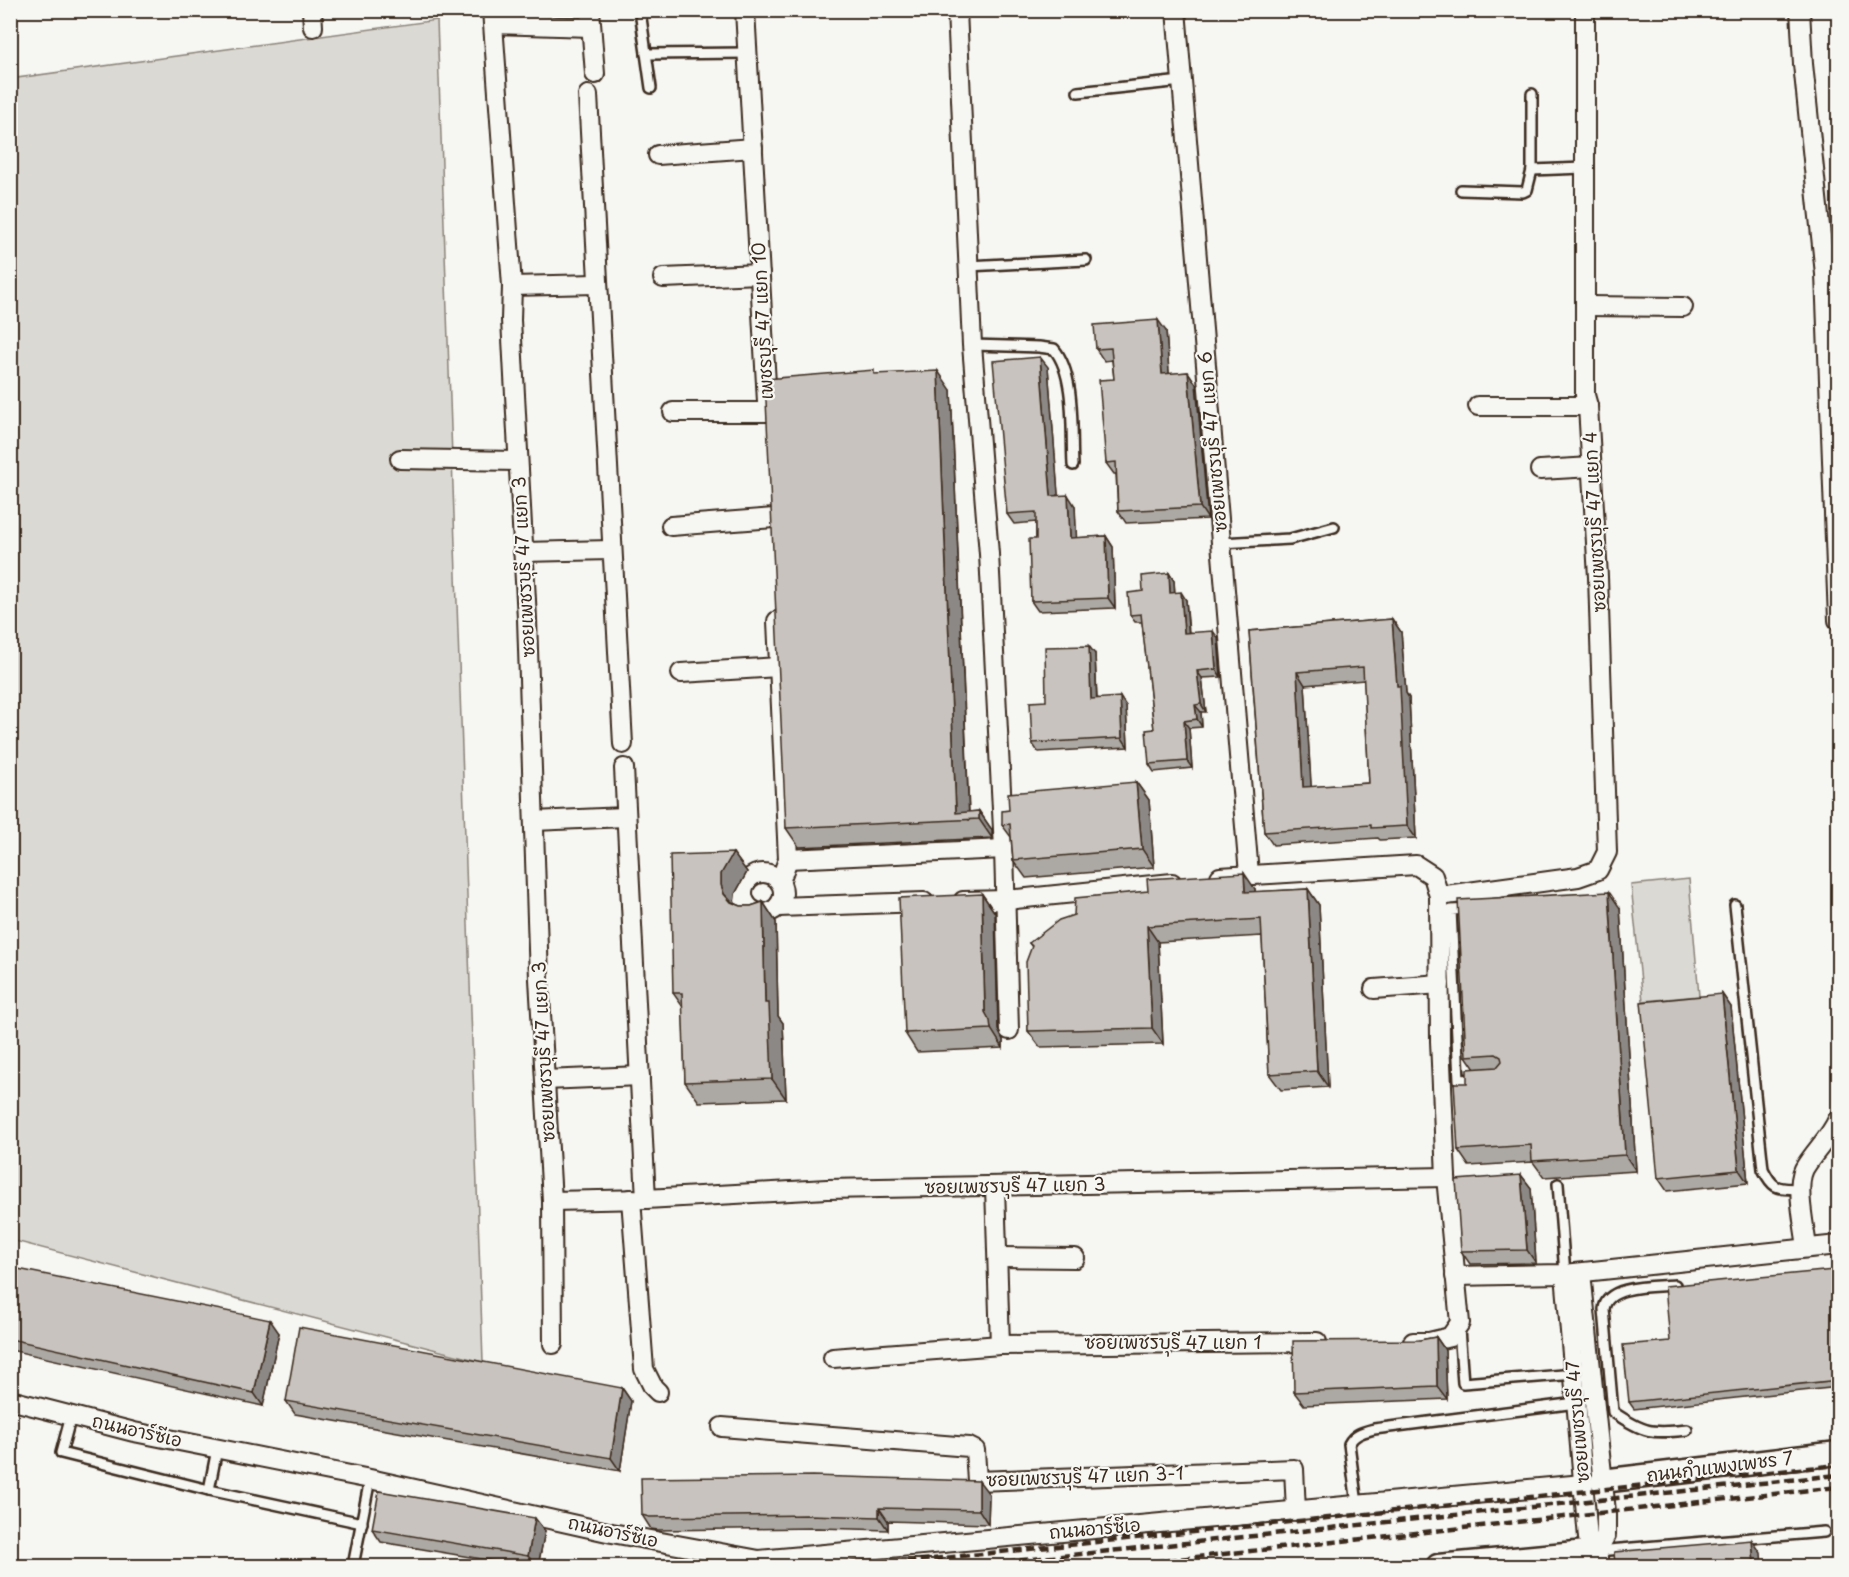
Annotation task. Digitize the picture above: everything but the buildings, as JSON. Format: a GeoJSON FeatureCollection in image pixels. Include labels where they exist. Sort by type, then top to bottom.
{"type":"FeatureCollection","features":[{"type":"Feature","properties":{"kind":"street","name":"เพชรบุุรี 47 แยก 10"},"geometry":{"type":"LineString","coordinates":[[745,10],[769,435]]}},
{"type":"Feature","properties":{"kind":"street"},"geometry":{"type":"LineString","coordinates":[[957,10],[972,345],[989,554],[1007,900],[1009,1030]]}},
{"type":"Feature","properties":{"kind":"street","name":"ซอยเพชรบุรี 47 แยก 6"},"geometry":{"type":"LineString","coordinates":[[1176,10],[1249,874]]}},
{"type":"Feature","properties":{"kind":"street","name":"ซอยเพชรบุรี 47 แยก 4"},"geometry":{"type":"LineString","coordinates":[[1439,896],[1578,877],[1598,870],[1607,852],[1598,577],[1588,406],[1585,394],[1585,10]]}},
{"type":"Feature","properties":{"kind":"street"},"geometry":{"type":"LineString","coordinates":[[1800,10],[1803,64],[1825,274],[1839,620]]}},
{"type":"Feature","properties":{"kind":"street"},"geometry":{"type":"LineString","coordinates":[[493,17],[590,19],[595,74]]}},
{"type":"Feature","properties":{"kind":"street","name":"ซอยเพชรบุรี 47 แยก 3"},"geometry":{"type":"LineString","coordinates":[[493,17],[512,286],[511,320],[523,552],[539,979],[552,1201],[827,1189],[1446,1177]]}},
{"type":"Feature","properties":{"kind":"street"},"geometry":{"type":"LineString","coordinates":[[588,95],[596,284],[622,744]]}},
{"type":"Feature","properties":{"kind":"street"},"geometry":{"type":"LineString","coordinates":[[658,155],[753,148]]}},
{"type":"Feature","properties":{"kind":"street"},"geometry":{"type":"LineString","coordinates":[[663,278],[760,274]]}},
{"type":"Feature","properties":{"kind":"street"},"geometry":{"type":"LineString","coordinates":[[512,286],[596,284]]}},
{"type":"Feature","properties":{"kind":"street"},"geometry":{"type":"LineString","coordinates":[[1585,306],[1683,307]]}},
{"type":"Feature","properties":{"kind":"street"},"geometry":{"type":"LineString","coordinates":[[1478,406],[1588,406]]}},
{"type":"Feature","properties":{"kind":"street"},"geometry":{"type":"LineString","coordinates":[[673,412],[768,412]]}},
{"type":"Feature","properties":{"kind":"street"},"geometry":{"type":"LineString","coordinates":[[400,459],[518,461]]}},
{"type":"Feature","properties":{"kind":"street"},"geometry":{"type":"LineString","coordinates":[[1540,470],[1592,466]]}},
{"type":"Feature","properties":{"kind":"street"},"geometry":{"type":"LineString","coordinates":[[671,526],[774,512],[775,541]]}},
{"type":"Feature","properties":{"kind":"street"},"geometry":{"type":"LineString","coordinates":[[523,552],[611,550]]}},
{"type":"Feature","properties":{"kind":"street"},"geometry":{"type":"LineString","coordinates":[[776,598],[788,859],[780,882],[783,894],[778,907]]}},
{"type":"Feature","properties":{"kind":"street"},"geometry":{"type":"LineString","coordinates":[[681,673],[778,667]]}},
{"type":"Feature","properties":{"kind":"street"},"geometry":{"type":"LineString","coordinates":[[624,768],[640,1076],[638,1199],[644,1369],[658,1392]]}},
{"type":"Feature","properties":{"kind":"street"},"geometry":{"type":"LineString","coordinates":[[534,821],[626,817]]}},
{"type":"Feature","properties":{"kind":"street"},"geometry":{"type":"LineString","coordinates":[[788,859],[1004,849]]}},
{"type":"Feature","properties":{"kind":"street"},"geometry":{"type":"LineString","coordinates":[[780,882],[770,874],[757,874],[746,882],[743,894],[748,907],[753,911],[766,913],[778,907],[1007,900],[1249,874],[1416,865],[1433,876],[1439,896],[1445,990],[1446,1177],[1458,1325],[1450,1336],[1429,1342],[1394,1342]]}},
{"type":"Feature","properties":{"kind":"street"},"geometry":{"type":"LineString","coordinates":[[1374,989],[1445,990]]}},
{"type":"Feature","properties":{"kind":"street"},"geometry":{"type":"LineString","coordinates":[[545,1080],[640,1076]]}},
{"type":"Feature","properties":{"kind":"street"},"geometry":{"type":"LineString","coordinates":[[1808,1248],[1800,1189],[1803,1170],[1839,1119]]}},
{"type":"Feature","properties":{"kind":"street"},"geometry":{"type":"LineString","coordinates":[[995,1187],[1000,1345]]}},
{"type":"Feature","properties":{"kind":"street"},"geometry":{"type":"LineString","coordinates":[[552,1201],[553,1344]]}},
{"type":"Feature","properties":{"kind":"street"},"geometry":{"type":"LineString","coordinates":[[1455,1276],[1573,1274],[1839,1245]]}},
{"type":"Feature","properties":{"kind":"street"},"geometry":{"type":"LineString","coordinates":[[998,1257],[1075,1258]]}},
{"type":"Feature","properties":{"kind":"street"},"geometry":{"type":"LineString","coordinates":[[1438,1566],[1598,1559],[1606,1535],[1593,1483],[1573,1274]]}},
{"type":"Feature","properties":{"kind":"street","name":"ซอยเพชรบุรี 47"},"geometry":{"type":"LineString","coordinates":[[1573,1274],[1575,1374],[1585,1402]]}},
{"type":"Feature","properties":{"kind":"street","name":"ซอยเพชรบุรี 47 แยก 1"},"geometry":{"type":"LineString","coordinates":[[833,1358],[1000,1345],[1334,1342]]}},
{"type":"Feature","properties":{"kind":"street","name":"ถนนอาร์ซีเอ"},"geometry":{"type":"LineString","coordinates":[[10,1400],[134,1432],[370,1479],[612,1533],[759,1560],[1593,1483]]}},
{"type":"Feature","properties":{"kind":"street","name":"ซอยเพชรบุรี 47 แยก 3-1"},"geometry":{"type":"LineString","coordinates":[[722,1427],[969,1447],[975,1450],[976,1481],[1294,1469],[1296,1511]]}},
{"type":"Feature","properties":{"kind":"street","name":"ถนนกำแพงเพชร 7"},"geometry":{"type":"LineString","coordinates":[[1593,1483],[1839,1453]]}},
{"type":"Feature","properties":{"kind":"lane"},"geometry":{"type":"LineString","coordinates":[[640,10],[651,88]]}},
{"type":"Feature","properties":{"kind":"lane"},"geometry":{"type":"LineString","coordinates":[[646,54],[748,53]]}},
{"type":"Feature","properties":{"kind":"lane"},"geometry":{"type":"LineString","coordinates":[[1078,92],[1182,81]]}},
{"type":"Feature","properties":{"kind":"lane"},"geometry":{"type":"LineString","coordinates":[[1461,190],[1523,192],[1529,187],[1532,170],[1532,94]]}},
{"type":"Feature","properties":{"kind":"lane"},"geometry":{"type":"LineString","coordinates":[[1532,170],[1584,168]]}},
{"type":"Feature","properties":{"kind":"lane"},"geometry":{"type":"LineString","coordinates":[[968,266],[1086,260]]}},
{"type":"Feature","properties":{"kind":"lane"},"geometry":{"type":"LineString","coordinates":[[972,345],[1054,349],[1062,359],[1068,381],[1072,465]]}},
{"type":"Feature","properties":{"kind":"lane"},"geometry":{"type":"LineString","coordinates":[[1221,543],[1290,539],[1334,527]]}},
{"type":"Feature","properties":{"kind":"lane"},"geometry":{"type":"LineString","coordinates":[[1735,905],[1762,1169],[1769,1183],[1778,1188],[1800,1189]]}},
{"type":"Feature","properties":{"kind":"lane"},"geometry":{"type":"LineString","coordinates":[[1483,1078],[1459,1080],[1445,990],[1451,910],[1486,908]]}},
{"type":"Feature","properties":{"kind":"lane"},"geometry":{"type":"LineString","coordinates":[[1558,1184],[1573,1274]]}},
{"type":"Feature","properties":{"kind":"lane"},"geometry":{"type":"LineString","coordinates":[[1687,1284],[1617,1292],[1608,1298],[1604,1309],[1613,1412],[1648,1432],[1688,1430]]}},
{"type":"Feature","properties":{"kind":"lane"},"geometry":{"type":"LineString","coordinates":[[1458,1325],[1463,1383],[1575,1374]]}},
{"type":"Feature","properties":{"kind":"lane"},"geometry":{"type":"LineString","coordinates":[[1358,1504],[1349,1444],[1352,1437],[1360,1433],[1585,1402]]}},
{"type":"Feature","properties":{"kind":"lane"},"geometry":{"type":"LineString","coordinates":[[71,1416],[61,1453],[209,1490],[362,1523]]}},
{"type":"Feature","properties":{"kind":"lane"},"geometry":{"type":"LineString","coordinates":[[209,1490],[217,1449]]}},
{"type":"Feature","properties":{"kind":"lane"},"geometry":{"type":"LineString","coordinates":[[353,1566],[370,1479]]}},
{"type":"Feature","properties":{"kind":"lane"},"geometry":{"type":"LineString","coordinates":[[1598,1559],[1824,1532]]}},
{"type":"Feature","properties":{"kind":"shaded area"},"geometry":{"type":"Polygon","coordinates":[[[437,20],[483,1362],[11,1240],[10,79],[437,20]]]}},
{"type":"Feature","properties":{"kind":"shaded area"},"geometry":{"type":"Polygon","coordinates":[[[1689,879],[1699,996],[1643,1001],[1631,885],[1689,879]]]}},
{"type":"Feature","properties":{"kind":"railway"},"geometry":{"type":"LineString","coordinates":[[866,1566],[1838,1465]]}},
{"type":"Feature","properties":{"kind":"railway"},"geometry":{"type":"LineString","coordinates":[[966,1566],[1838,1475]]}},
{"type":"Feature","properties":{"kind":"railway"},"geometry":{"type":"LineString","coordinates":[[1114,1566],[1838,1487]]}}]}
